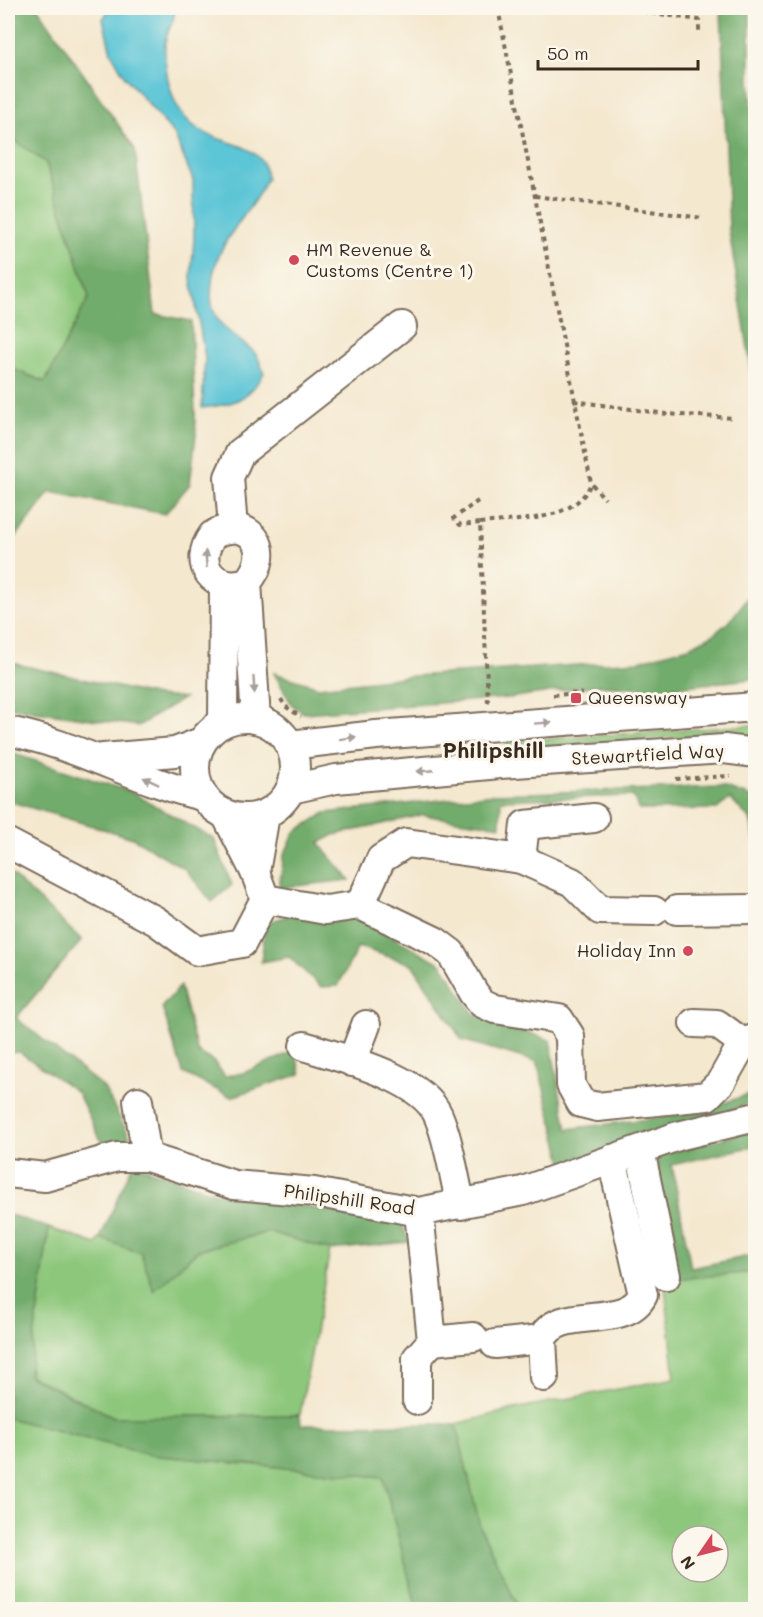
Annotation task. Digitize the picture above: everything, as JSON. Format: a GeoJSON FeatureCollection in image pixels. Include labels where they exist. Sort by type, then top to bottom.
{"type":"FeatureCollection","features":[{"type":"Feature","properties":{"kind":"street"},"geometry":{"type":"LineString","coordinates":[[233,528],[229,477],[240,453],[402,326]]}},
{"type":"Feature","properties":{"kind":"street"},"geometry":{"type":"LineString","coordinates":[[233,528],[246,531],[256,540],[261,553],[258,569],[236,583],[213,578],[205,567],[203,554],[213,535],[233,528]]}},
{"type":"Feature","properties":{"kind":"street"},"geometry":{"type":"LineString","coordinates":[[236,583],[252,656],[256,718]]}},
{"type":"Feature","properties":{"kind":"street"},"geometry":{"type":"LineString","coordinates":[[223,722],[223,656],[236,583]]}},
{"type":"Feature","properties":{"kind":"street"},"geometry":{"type":"LineString","coordinates":[[223,656],[252,656]]}},
{"type":"Feature","properties":{"kind":"street","name":"Stewartfield Way"},"geometry":{"type":"LineString","coordinates":[[290,745],[376,735],[756,707]]}},
{"type":"Feature","properties":{"kind":"street"},"geometry":{"type":"LineString","coordinates":[[239,717],[256,718],[270,724],[290,745],[295,775],[291,789],[285,800],[266,815],[252,818],[226,815],[212,807],[202,796],[194,769],[195,755],[210,730],[223,722],[239,717]]}},
{"type":"Feature","properties":{"kind":"street"},"geometry":{"type":"LineString","coordinates":[[8,731],[35,736],[101,759],[162,787],[202,796]]}},
{"type":"Feature","properties":{"kind":"street"},"geometry":{"type":"LineString","coordinates":[[101,759],[174,752],[201,742]]}},
{"type":"Feature","properties":{"kind":"street","name":"Stewartfield Way"},"geometry":{"type":"LineString","coordinates":[[291,789],[336,779],[507,763],[724,749],[756,753]]}},
{"type":"Feature","properties":{"kind":"street"},"geometry":{"type":"LineString","coordinates":[[8,843],[156,921],[197,951],[242,943],[265,899],[255,872],[226,815]]}},
{"type":"Feature","properties":{"kind":"street"},"geometry":{"type":"LineString","coordinates":[[255,872],[266,815]]}},
{"type":"Feature","properties":{"kind":"street"},"geometry":{"type":"LineString","coordinates":[[521,859],[525,825],[594,818]]}},
{"type":"Feature","properties":{"kind":"street"},"geometry":{"type":"LineString","coordinates":[[360,905],[381,859],[406,843],[521,859],[572,882],[600,910],[756,909]]}},
{"type":"Feature","properties":{"kind":"street"},"geometry":{"type":"LineString","coordinates":[[265,899],[326,910],[360,905],[435,941],[451,953],[482,1003],[495,1009],[559,1019],[570,1036],[571,1085],[581,1103],[597,1107],[707,1095],[721,1082],[749,1040],[717,1024],[694,1023]]}},
{"type":"Feature","properties":{"kind":"street"},"geometry":{"type":"LineString","coordinates":[[352,1062],[366,1025]]}},
{"type":"Feature","properties":{"kind":"street"},"geometry":{"type":"LineString","coordinates":[[304,1046],[387,1076],[426,1097],[438,1114],[461,1205]]}},
{"type":"Feature","properties":{"kind":"street"},"geometry":{"type":"LineString","coordinates":[[138,1101],[147,1157]]}},
{"type":"Feature","properties":{"kind":"street","name":"Philipshill Road"},"geometry":{"type":"LineString","coordinates":[[8,1173],[45,1177],[117,1157],[147,1157],[234,1185],[314,1192],[419,1212],[524,1191],[678,1136],[756,1117]]}},
{"type":"Feature","properties":{"kind":"street"},"geometry":{"type":"LineString","coordinates":[[640,1150],[666,1276]]}},
{"type":"Feature","properties":{"kind":"street"},"geometry":{"type":"LineString","coordinates":[[544,1377],[542,1339],[546,1330],[559,1323],[625,1311],[640,1302],[643,1295],[612,1159]]}},
{"type":"Feature","properties":{"kind":"street"},"geometry":{"type":"LineString","coordinates":[[417,1400],[417,1358],[432,1341],[419,1212]]}},
{"type":"Feature","properties":{"kind":"street"},"geometry":{"type":"LineString","coordinates":[[432,1341],[542,1339]]}},
{"type":"Feature","properties":{"kind":"path"},"geometry":{"type":"LineString","coordinates":[[498,8],[591,483],[604,499]]}},
{"type":"Feature","properties":{"kind":"path"},"geometry":{"type":"LineString","coordinates":[[616,8],[699,20],[699,34]]}},
{"type":"Feature","properties":{"kind":"path"},"geometry":{"type":"LineString","coordinates":[[755,8],[752,42],[756,98]]}},
{"type":"Feature","properties":{"kind":"path"},"geometry":{"type":"LineString","coordinates":[[535,196],[703,218]]}},
{"type":"Feature","properties":{"kind":"path"},"geometry":{"type":"LineString","coordinates":[[574,401],[666,414],[734,418]]}},
{"type":"Feature","properties":{"kind":"path"},"geometry":{"type":"LineString","coordinates":[[478,501],[454,518],[460,525],[556,514],[576,504],[588,491],[591,483]]}},
{"type":"Feature","properties":{"kind":"path"},"geometry":{"type":"LineString","coordinates":[[480,523],[489,704]]}},
{"type":"Feature","properties":{"kind":"green space"},"geometry":{"type":"Polygon","coordinates":[[[8,8],[38,8],[135,149],[155,314],[191,321],[196,435],[190,484],[165,514],[50,492],[16,537],[8,544],[8,367],[45,382],[89,297],[46,163],[10,137],[8,139],[8,8]]]}},
{"type":"Feature","properties":{"kind":"green space"},"geometry":{"type":"Polygon","coordinates":[[[721,8],[750,8],[750,80],[756,163],[755,392],[729,231],[721,8]]]}},
{"type":"Feature","properties":{"kind":"green space"},"geometry":{"type":"Polygon","coordinates":[[[10,136],[46,163],[89,297],[45,382],[8,367],[8,139],[10,136]]]}},
{"type":"Feature","properties":{"kind":"green space"},"geometry":{"type":"Polygon","coordinates":[[[755,588],[756,678],[751,679],[658,689],[597,685],[509,698],[304,713],[292,705],[274,673],[319,687],[413,676],[638,661],[689,647],[711,636],[729,622],[755,588]]]}},
{"type":"Feature","properties":{"kind":"green space"},"geometry":{"type":"Polygon","coordinates":[[[8,662],[157,696],[184,698],[138,726],[8,707],[8,662]]]}},
{"type":"Feature","properties":{"kind":"green space"},"geometry":{"type":"Polygon","coordinates":[[[755,725],[755,738],[706,735],[507,749],[506,742],[755,725]]]}},
{"type":"Feature","properties":{"kind":"green space"},"geometry":{"type":"Polygon","coordinates":[[[8,752],[131,792],[214,839],[232,885],[212,902],[185,869],[133,838],[8,801],[8,752]]]}},
{"type":"Feature","properties":{"kind":"green space"},"geometry":{"type":"Polygon","coordinates":[[[722,787],[755,798],[755,841],[750,819],[730,799],[717,809],[639,810],[633,796],[501,800],[500,826],[422,815],[334,835],[319,843],[350,880],[279,888],[284,855],[295,832],[325,813],[494,794],[722,787]]]}},
{"type":"Feature","properties":{"kind":"green space"},"geometry":{"type":"Polygon","coordinates":[[[8,871],[82,940],[16,1018],[104,1088],[131,1139],[103,1145],[77,1092],[19,1052],[8,1053],[8,871]]]}},
{"type":"Feature","properties":{"kind":"green space"},"geometry":{"type":"Polygon","coordinates":[[[293,914],[358,918],[442,964],[474,1014],[550,1040],[567,1129],[695,1113],[755,1092],[755,1102],[563,1163],[537,1062],[462,1040],[412,964],[358,947],[338,986],[321,987],[289,957],[261,962],[266,923],[293,914]]]}},
{"type":"Feature","properties":{"kind":"green space"},"geometry":{"type":"Polygon","coordinates":[[[180,986],[197,1051],[214,1062],[225,1076],[243,1073],[295,1051],[301,1074],[231,1097],[183,1073],[162,1007],[180,986]]]}},
{"type":"Feature","properties":{"kind":"green space"},"geometry":{"type":"Polygon","coordinates":[[[755,1130],[755,1146],[672,1165],[691,1268],[755,1255],[755,1272],[676,1279],[655,1167],[658,1155],[755,1130]]]}},
{"type":"Feature","properties":{"kind":"green space"},"geometry":{"type":"Polygon","coordinates":[[[133,1164],[216,1193],[401,1222],[409,1242],[330,1250],[269,1232],[198,1250],[154,1291],[141,1253],[100,1238],[133,1164]]]}},
{"type":"Feature","properties":{"kind":"green space"},"geometry":{"type":"Polygon","coordinates":[[[8,1214],[49,1228],[29,1376],[114,1417],[300,1415],[301,1425],[456,1424],[480,1527],[519,1609],[417,1609],[383,1477],[150,1455],[8,1418],[8,1214]]]}},
{"type":"Feature","properties":{"kind":"green space"},"geometry":{"type":"Polygon","coordinates":[[[49,1228],[96,1244],[100,1238],[141,1253],[154,1291],[198,1250],[270,1232],[330,1250],[300,1415],[114,1417],[29,1375],[49,1228]]]}},
{"type":"Feature","properties":{"kind":"green space"},"geometry":{"type":"Polygon","coordinates":[[[755,1272],[755,1609],[519,1609],[480,1527],[456,1424],[514,1409],[675,1378],[665,1287],[676,1279],[755,1272]]]}},
{"type":"Feature","properties":{"kind":"green space"},"geometry":{"type":"Polygon","coordinates":[[[8,1418],[150,1455],[383,1477],[417,1609],[8,1609],[8,1418]]]}},
{"type":"Feature","properties":{"kind":"water"},"geometry":{"type":"Polygon","coordinates":[[[110,8],[174,8],[173,20],[166,38],[165,62],[175,102],[184,117],[195,127],[206,134],[242,146],[252,152],[261,160],[265,169],[267,178],[220,252],[212,282],[213,310],[218,320],[254,352],[264,373],[246,395],[231,403],[202,408],[205,357],[191,278],[194,238],[193,180],[174,134],[125,77],[111,52],[103,19],[110,8]]]}},
{"type":"Feature","properties":{"kind":"place","name":"HM Revenue & Customs (Centre 1)"},"geometry":{"type":"Point","coordinates":[294,260]}},
{"type":"Feature","properties":{"kind":"place","name":"Queensway"},"geometry":{"type":"Point","coordinates":[576,698]}},
{"type":"Feature","properties":{"kind":"place","name":"Holiday Inn"},"geometry":{"type":"Point","coordinates":[688,951]}},
{"type":"Feature","properties":{"kind":"district","name":"Philipshill"},"geometry":{"type":"Point","coordinates":[493,751]}}]}
